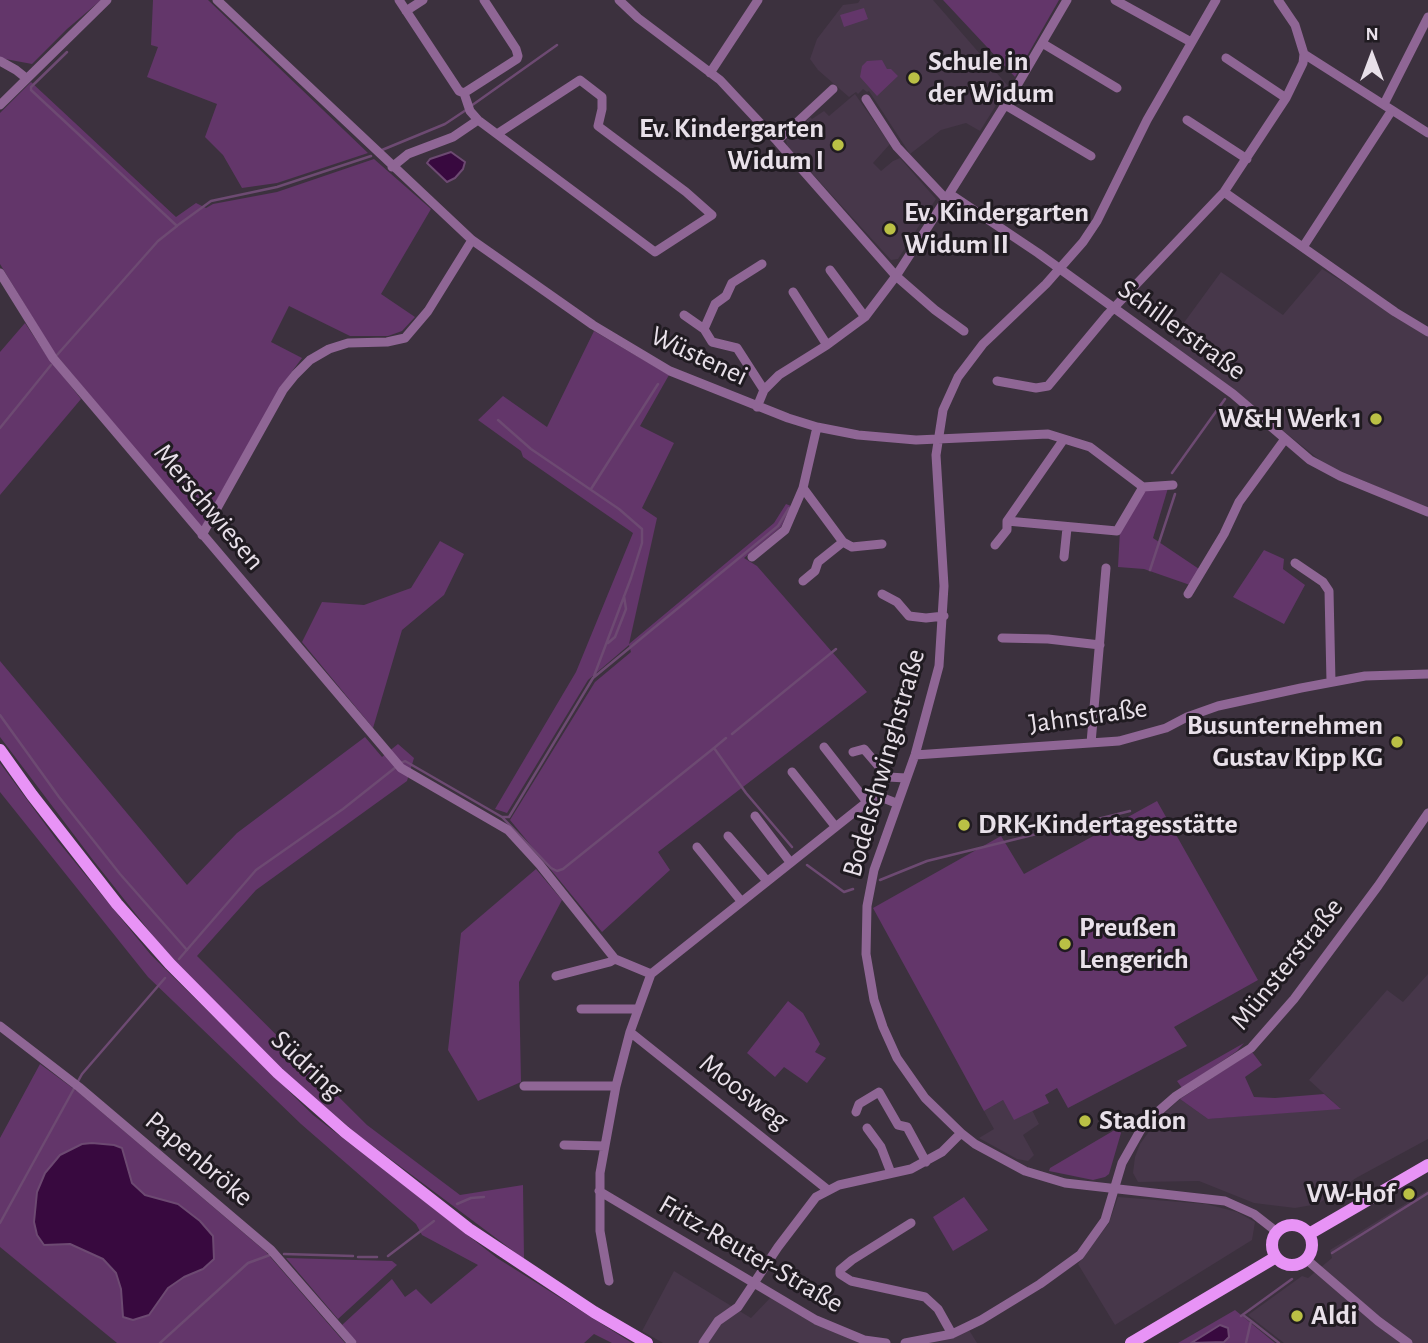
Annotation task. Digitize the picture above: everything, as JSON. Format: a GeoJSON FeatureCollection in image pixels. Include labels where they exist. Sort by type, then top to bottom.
{"type":"FeatureCollection","features":[{"type":"Feature","properties":{"kind":"main road","name":"Südring"},"geometry":{"type":"LineString","coordinates":[[0,750],[117,904],[179,974],[278,1073],[354,1140],[469,1229],[648,1343]]}},
{"type":"Feature","properties":{"kind":"main road"},"geometry":{"type":"LineString","coordinates":[[1309,1234],[1428,1166]]}},
{"type":"Feature","properties":{"kind":"main road"},"geometry":{"type":"LineString","coordinates":[[1287,1226],[1294,1226],[1309,1234],[1312,1247],[1306,1259],[1291,1265],[1276,1257],[1273,1242],[1277,1232],[1287,1226]]}},
{"type":"Feature","properties":{"kind":"main road"},"geometry":{"type":"LineString","coordinates":[[1131,1343],[1276,1257]]}},
{"type":"Feature","properties":{"kind":"street"},"geometry":{"type":"LineString","coordinates":[[0,105],[107,0]]}},
{"type":"Feature","properties":{"kind":"street","name":"Wüstenei"},"geometry":{"type":"LineString","coordinates":[[217,0],[472,240],[636,353],[670,372],[757,407],[817,427],[887,438],[937,440],[1048,434],[1090,447],[1143,487]]}},
{"type":"Feature","properties":{"kind":"street"},"geometry":{"type":"LineString","coordinates":[[399,0],[459,91],[464,93],[468,108],[478,120],[655,252],[712,215],[686,192],[598,126],[603,109],[602,97],[580,80],[497,134]]}},
{"type":"Feature","properties":{"kind":"street"},"geometry":{"type":"LineString","coordinates":[[406,11],[423,0]]}},
{"type":"Feature","properties":{"kind":"street"},"geometry":{"type":"LineString","coordinates":[[464,93],[518,56],[484,0]]}},
{"type":"Feature","properties":{"kind":"street"},"geometry":{"type":"LineString","coordinates":[[619,0],[638,18],[710,73],[777,141],[896,276],[964,331]]}},
{"type":"Feature","properties":{"kind":"street"},"geometry":{"type":"LineString","coordinates":[[710,73],[758,0]]}},
{"type":"Feature","properties":{"kind":"street"},"geometry":{"type":"LineString","coordinates":[[757,407],[764,390],[779,375],[865,317],[896,276],[1006,105],[1067,0]]}},
{"type":"Feature","properties":{"kind":"street"},"geometry":{"type":"LineString","coordinates":[[1115,0],[1191,42]]}},
{"type":"Feature","properties":{"kind":"street","name":"Bodelschwinghstraße"},"geometry":{"type":"LineString","coordinates":[[1216,0],[1146,120],[1097,221],[1079,248],[1061,269],[983,344],[968,362],[950,393],[940,421],[937,440],[936,471],[944,586],[939,666],[915,755],[874,870],[867,906],[866,954],[870,982],[883,1027],[897,1058],[925,1098],[961,1133],[1025,1171],[1065,1183],[1225,1201],[1254,1214],[1277,1232]]}},
{"type":"Feature","properties":{"kind":"street"},"geometry":{"type":"LineString","coordinates":[[997,381],[1036,388],[1048,386],[1108,314],[1224,192],[1286,98],[1303,63],[1304,54],[1295,25],[1278,0]]}},
{"type":"Feature","properties":{"kind":"street"},"geometry":{"type":"LineString","coordinates":[[1303,247],[1388,107],[1428,17]]}},
{"type":"Feature","properties":{"kind":"street"},"geometry":{"type":"LineString","coordinates":[[1042,43],[1117,88]]}},
{"type":"Feature","properties":{"kind":"street"},"geometry":{"type":"LineString","coordinates":[[1304,54],[1428,133]]}},
{"type":"Feature","properties":{"kind":"street"},"geometry":{"type":"LineString","coordinates":[[1226,58],[1286,98]]}},
{"type":"Feature","properties":{"kind":"street"},"geometry":{"type":"LineString","coordinates":[[0,61],[26,78]]}},
{"type":"Feature","properties":{"kind":"street"},"geometry":{"type":"LineString","coordinates":[[777,141],[833,89]]}},
{"type":"Feature","properties":{"kind":"street","name":"Schillerstraße"},"geometry":{"type":"LineString","coordinates":[[866,99],[897,147],[948,196],[1061,269],[1233,394],[1310,460],[1340,476],[1428,512]]}},
{"type":"Feature","properties":{"kind":"street"},"geometry":{"type":"LineString","coordinates":[[1006,105],[1091,156]]}},
{"type":"Feature","properties":{"kind":"street"},"geometry":{"type":"LineString","coordinates":[[392,167],[408,154],[453,137],[478,120]]}},
{"type":"Feature","properties":{"kind":"street"},"geometry":{"type":"LineString","coordinates":[[1187,120],[1247,159]]}},
{"type":"Feature","properties":{"kind":"street"},"geometry":{"type":"LineString","coordinates":[[1224,192],[1395,312],[1428,332]]}},
{"type":"Feature","properties":{"kind":"street"},"geometry":{"type":"LineString","coordinates":[[202,535],[283,390],[295,375],[310,360],[329,349],[348,343],[387,342],[405,338],[428,311],[472,240]]}},
{"type":"Feature","properties":{"kind":"street"},"geometry":{"type":"LineString","coordinates":[[704,329],[715,304],[726,296],[732,284],[762,264]]}},
{"type":"Feature","properties":{"kind":"street"},"geometry":{"type":"LineString","coordinates":[[830,270],[865,317]]}},
{"type":"Feature","properties":{"kind":"street","name":"Merschwiesen"},"geometry":{"type":"LineString","coordinates":[[0,273],[52,358],[398,765],[508,830],[540,864],[615,958]]}},
{"type":"Feature","properties":{"kind":"street"},"geometry":{"type":"LineString","coordinates":[[793,292],[827,345]]}},
{"type":"Feature","properties":{"kind":"street"},"geometry":{"type":"LineString","coordinates":[[684,315],[704,329],[712,342],[737,348],[764,390]]}},
{"type":"Feature","properties":{"kind":"street"},"geometry":{"type":"LineString","coordinates":[[752,557],[785,530],[803,488],[817,427]]}},
{"type":"Feature","properties":{"kind":"street"},"geometry":{"type":"LineString","coordinates":[[995,545],[1007,530],[1007,521],[1064,439]]}},
{"type":"Feature","properties":{"kind":"street"},"geometry":{"type":"LineString","coordinates":[[1188,594],[1240,502],[1284,439]]}},
{"type":"Feature","properties":{"kind":"street"},"geometry":{"type":"LineString","coordinates":[[1007,521],[1117,531],[1143,487],[1173,485]]}},
{"type":"Feature","properties":{"kind":"street"},"geometry":{"type":"LineString","coordinates":[[803,488],[843,542],[852,547],[881,544]]}},
{"type":"Feature","properties":{"kind":"street"},"geometry":{"type":"LineString","coordinates":[[1065,557],[1067,528]]}},
{"type":"Feature","properties":{"kind":"street"},"geometry":{"type":"LineString","coordinates":[[803,581],[815,571],[818,562],[843,542]]}},
{"type":"Feature","properties":{"kind":"street"},"geometry":{"type":"LineString","coordinates":[[1294,564],[1323,582],[1329,591],[1331,682]]}},
{"type":"Feature","properties":{"kind":"street"},"geometry":{"type":"LineString","coordinates":[[1091,743],[1106,568]]}},
{"type":"Feature","properties":{"kind":"street"},"geometry":{"type":"LineString","coordinates":[[882,594],[897,602],[909,616],[944,616]]}},
{"type":"Feature","properties":{"kind":"street"},"geometry":{"type":"LineString","coordinates":[[1002,638],[1048,639],[1100,645]]}},
{"type":"Feature","properties":{"kind":"street","name":"Jahnstraße"},"geometry":{"type":"LineString","coordinates":[[915,755],[1091,743],[1144,736],[1218,706],[1331,682],[1389,674],[1428,674]]}},
{"type":"Feature","properties":{"kind":"street"},"geometry":{"type":"LineString","coordinates":[[824,747],[867,802]]}},
{"type":"Feature","properties":{"kind":"street"},"geometry":{"type":"LineString","coordinates":[[853,752],[864,749],[888,777],[906,778]]}},
{"type":"Feature","properties":{"kind":"street"},"geometry":{"type":"LineString","coordinates":[[792,772],[835,826]]}},
{"type":"Feature","properties":{"kind":"street"},"geometry":{"type":"LineString","coordinates":[[609,1281],[600,1231],[599,1191],[616,1087],[630,1032],[651,974],[867,802],[878,796],[897,803]]}},
{"type":"Feature","properties":{"kind":"street","name":"Münsterstraße"},"geometry":{"type":"LineString","coordinates":[[1115,1189],[1122,1163],[1144,1124],[1176,1096],[1257,1042],[1294,999],[1378,886],[1428,813]]}},
{"type":"Feature","properties":{"kind":"street"},"geometry":{"type":"LineString","coordinates":[[755,816],[790,862]]}},
{"type":"Feature","properties":{"kind":"street"},"geometry":{"type":"LineString","coordinates":[[728,835],[767,881]]}},
{"type":"Feature","properties":{"kind":"street"},"geometry":{"type":"LineString","coordinates":[[697,847],[741,901]]}},
{"type":"Feature","properties":{"kind":"street"},"geometry":{"type":"LineString","coordinates":[[556,976],[610,962],[615,958],[651,974]]}},
{"type":"Feature","properties":{"kind":"street"},"geometry":{"type":"LineString","coordinates":[[581,1009],[638,1009]]}},
{"type":"Feature","properties":{"kind":"street","name":"Papenbröke"},"geometry":{"type":"LineString","coordinates":[[0,1026],[76,1085],[271,1250],[352,1343]]}},
{"type":"Feature","properties":{"kind":"street","name":"Moosweg"},"geometry":{"type":"LineString","coordinates":[[630,1032],[828,1190]]}},
{"type":"Feature","properties":{"kind":"street"},"geometry":{"type":"LineString","coordinates":[[524,1087],[616,1087]]}},
{"type":"Feature","properties":{"kind":"street"},"geometry":{"type":"LineString","coordinates":[[856,1112],[859,1104],[879,1092],[898,1125],[906,1127],[926,1162]]}},
{"type":"Feature","properties":{"kind":"street"},"geometry":{"type":"LineString","coordinates":[[867,1128],[881,1147],[891,1173]]}},
{"type":"Feature","properties":{"kind":"street"},"geometry":{"type":"LineString","coordinates":[[703,1343],[718,1321],[738,1307],[807,1205],[828,1190],[911,1169],[926,1162],[942,1152],[961,1133]]}},
{"type":"Feature","properties":{"kind":"street"},"geometry":{"type":"LineString","coordinates":[[565,1146],[606,1146]]}},
{"type":"Feature","properties":{"kind":"street"},"geometry":{"type":"LineString","coordinates":[[905,1343],[952,1334],[981,1320],[1040,1284],[1080,1255],[1105,1220],[1115,1189]]}},
{"type":"Feature","properties":{"kind":"street","name":"Fritz-Reuter-Straße"},"geometry":{"type":"LineString","coordinates":[[599,1191],[838,1331],[864,1340],[886,1343]]}},
{"type":"Feature","properties":{"kind":"street"},"geometry":{"type":"LineString","coordinates":[[911,1223],[852,1260],[840,1270],[840,1274],[851,1281],[925,1297],[938,1309],[952,1334]]}},
{"type":"Feature","properties":{"kind":"street"},"geometry":{"type":"LineString","coordinates":[[1306,1259],[1408,1343]]}},
{"type":"Feature","properties":{"kind":"shaded area"},"geometry":{"type":"Polygon","coordinates":[[[0,0],[101,0],[32,64],[0,58],[0,0]]]}},
{"type":"Feature","properties":{"kind":"shaded area"},"geometry":{"type":"Polygon","coordinates":[[[153,0],[208,0],[368,153],[277,183],[242,188],[223,155],[205,137],[217,104],[147,77],[158,47],[151,45],[153,0]]]}},
{"type":"Feature","properties":{"kind":"shaded area","name":"Schule in der Widum"},"geometry":{"type":"Polygon","coordinates":[[[860,0],[933,0],[1008,86],[980,131],[966,123],[941,130],[910,154],[869,91],[863,89],[849,97],[818,70],[810,59],[817,39],[843,5],[858,3],[860,0]]]}},
{"type":"Feature","properties":{"kind":"shaded area"},"geometry":{"type":"Polygon","coordinates":[[[943,0],[1059,0],[1015,77],[943,0]]]}},
{"type":"Feature","properties":{"kind":"shaded area"},"geometry":{"type":"Polygon","coordinates":[[[864,8],[868,19],[844,27],[840,15],[864,8]]]}},
{"type":"Feature","properties":{"kind":"shaded area"},"geometry":{"type":"Polygon","coordinates":[[[882,60],[887,69],[891,69],[898,76],[877,96],[860,77],[862,66],[867,61],[882,60]]]}},
{"type":"Feature","properties":{"kind":"shaded area"},"geometry":{"type":"Polygon","coordinates":[[[31,82],[176,217],[196,203],[206,208],[213,204],[277,192],[374,159],[431,209],[381,294],[415,317],[402,331],[388,336],[350,336],[289,306],[271,342],[302,358],[282,385],[201,528],[53,351],[0,264],[0,113],[31,82]]]}},
{"type":"Feature","properties":{"kind":"shaded area"},"geometry":{"type":"Polygon","coordinates":[[[855,94],[890,144],[873,163],[881,171],[900,158],[936,199],[898,259],[891,260],[787,146],[786,140],[810,117],[812,119],[824,111],[829,116],[855,94]]]}},
{"type":"Feature","properties":{"kind":"shaded area"},"geometry":{"type":"Polygon","coordinates":[[[451,152],[465,162],[455,178],[447,182],[427,163],[430,159],[451,152]]]}},
{"type":"Feature","properties":{"kind":"shaded area"},"geometry":{"type":"Polygon","coordinates":[[[1322,269],[1428,334],[1428,508],[1326,465],[1227,386],[1164,350],[1221,272],[1283,315],[1322,269]]]}},
{"type":"Feature","properties":{"kind":"shaded area"},"geometry":{"type":"Polygon","coordinates":[[[25,323],[81,399],[0,495],[0,352],[25,323]]]}},
{"type":"Feature","properties":{"kind":"shaded area"},"geometry":{"type":"Polygon","coordinates":[[[594,331],[669,375],[640,426],[674,443],[642,508],[657,518],[629,644],[774,523],[786,504],[791,506],[781,527],[744,558],[757,566],[867,692],[658,852],[670,870],[602,932],[510,820],[595,682],[631,652],[629,645],[588,680],[507,813],[495,809],[576,672],[633,533],[523,457],[521,451],[478,420],[503,396],[547,427],[594,331]]]}},
{"type":"Feature","properties":{"kind":"shaded area"},"geometry":{"type":"Polygon","coordinates":[[[1168,488],[1153,538],[1199,569],[1190,585],[1144,569],[1118,567],[1120,530],[1144,490],[1168,488]]]}},
{"type":"Feature","properties":{"kind":"shaded area"},"geometry":{"type":"Polygon","coordinates":[[[440,541],[464,554],[444,595],[402,630],[373,728],[302,642],[322,602],[364,605],[411,588],[440,541]]]}},
{"type":"Feature","properties":{"kind":"shaded area"},"geometry":{"type":"Polygon","coordinates":[[[1264,550],[1284,559],[1283,569],[1305,585],[1284,624],[1233,597],[1264,550]]]}},
{"type":"Feature","properties":{"kind":"shaded area"},"geometry":{"type":"Polygon","coordinates":[[[0,661],[187,885],[237,833],[365,737],[382,757],[398,744],[414,758],[407,781],[256,890],[197,956],[367,1125],[460,1195],[523,1185],[524,1259],[357,1134],[281,1069],[169,956],[0,737],[0,661]]]}},
{"type":"Feature","properties":{"kind":"shaded area"},"geometry":{"type":"Polygon","coordinates":[[[0,763],[56,839],[151,955],[313,1115],[497,1258],[632,1343],[612,1343],[594,1334],[584,1343],[357,1343],[342,1325],[392,1279],[405,1297],[416,1289],[431,1304],[478,1265],[422,1235],[416,1224],[301,1124],[148,977],[0,792],[0,763]]]}},
{"type":"Feature","properties":{"kind":"shaded area","name":"Preußen Lengerich"},"geometry":{"type":"Polygon","coordinates":[[[1157,801],[1258,980],[1174,1027],[1187,1046],[1068,1108],[1057,1088],[1045,1095],[1049,1103],[1014,1120],[1003,1100],[984,1111],[873,908],[1001,836],[1024,874],[1157,801]]]}},
{"type":"Feature","properties":{"kind":"shaded area"},"geometry":{"type":"Polygon","coordinates":[[[536,869],[562,900],[519,982],[521,1082],[478,1101],[448,1050],[461,933],[536,869]]]}},
{"type":"Feature","properties":{"kind":"shaded area"},"geometry":{"type":"Polygon","coordinates":[[[1428,974],[1428,1139],[1356,1178],[1318,1204],[1295,1208],[1254,1203],[1199,1181],[1138,1182],[1133,1173],[1140,1144],[1158,1119],[1180,1099],[1208,1119],[1340,1108],[1309,1080],[1387,990],[1403,1002],[1428,974]]]}},
{"type":"Feature","properties":{"kind":"shaded area"},"geometry":{"type":"Polygon","coordinates":[[[788,1001],[803,1013],[820,1044],[815,1052],[826,1058],[807,1083],[784,1067],[775,1077],[747,1053],[788,1001]]]}},
{"type":"Feature","properties":{"kind":"shaded area"},"geometry":{"type":"Polygon","coordinates":[[[1244,1043],[1237,1051],[1182,1088],[1177,1081],[1244,1043]]]}},
{"type":"Feature","properties":{"kind":"shaded area"},"geometry":{"type":"Polygon","coordinates":[[[1252,1052],[1262,1065],[1245,1077],[1254,1097],[1324,1094],[1341,1109],[1208,1119],[1180,1099],[1252,1052]]]}},
{"type":"Feature","properties":{"kind":"shaded area"},"geometry":{"type":"Polygon","coordinates":[[[40,1064],[78,1092],[266,1252],[345,1343],[117,1343],[0,1247],[0,1138],[40,1064]],[[82,1144],[45,1173],[37,1192],[34,1222],[70,1244],[103,1259],[116,1272],[121,1289],[123,1317],[159,1299],[168,1288],[184,1277],[203,1269],[213,1236],[200,1221],[178,1204],[145,1195],[132,1183],[127,1167],[114,1145],[82,1144]]]}},
{"type":"Feature","properties":{"kind":"shaded area"},"geometry":{"type":"Polygon","coordinates":[[[1003,1100],[1014,1119],[1032,1110],[1039,1124],[1023,1135],[1034,1155],[1028,1161],[1017,1159],[979,1138],[994,1129],[984,1111],[1003,1100]]]}},
{"type":"Feature","properties":{"kind":"shaded area"},"geometry":{"type":"Polygon","coordinates":[[[1118,1128],[1121,1133],[1109,1174],[1105,1177],[1093,1180],[1049,1171],[1050,1168],[1118,1128]]]}},
{"type":"Feature","properties":{"kind":"shaded area"},"geometry":{"type":"Polygon","coordinates":[[[82,1144],[122,1148],[132,1183],[145,1195],[178,1204],[200,1221],[213,1236],[214,1259],[203,1269],[168,1288],[149,1315],[133,1320],[123,1317],[121,1289],[116,1273],[103,1259],[70,1244],[44,1245],[37,1235],[34,1222],[37,1192],[45,1173],[60,1155],[82,1144]]]}},
{"type":"Feature","properties":{"kind":"shaded area"},"geometry":{"type":"Polygon","coordinates":[[[1428,1190],[1428,1343],[1284,1343],[1248,1315],[1302,1276],[1308,1278],[1332,1258],[1330,1250],[1428,1190]]]}},
{"type":"Feature","properties":{"kind":"shaded area"},"geometry":{"type":"Polygon","coordinates":[[[964,1197],[988,1230],[953,1251],[933,1217],[964,1197]]]}},
{"type":"Feature","properties":{"kind":"shaded area"},"geometry":{"type":"Polygon","coordinates":[[[1118,1197],[1206,1204],[1237,1212],[1255,1222],[1252,1240],[1115,1325],[1078,1264],[1109,1223],[1118,1197]]]}},
{"type":"Feature","properties":{"kind":"shaded area"},"geometry":{"type":"Polygon","coordinates":[[[286,1258],[392,1261],[397,1265],[338,1319],[286,1258]]]}},
{"type":"Feature","properties":{"kind":"shaded area"},"geometry":{"type":"Polygon","coordinates":[[[674,1271],[751,1318],[772,1296],[864,1343],[663,1343],[642,1331],[674,1271]]]}},
{"type":"Feature","properties":{"kind":"shaded area"},"geometry":{"type":"Polygon","coordinates":[[[1235,1310],[1275,1343],[1178,1343],[1235,1310]]]}},
{"type":"Feature","properties":{"kind":"shaded area"},"geometry":{"type":"Polygon","coordinates":[[[1220,1325],[1228,1328],[1229,1337],[1224,1342],[1191,1343],[1220,1325]]]}},
{"type":"Feature","properties":{"kind":"shaded area"},"geometry":{"type":"Polygon","coordinates":[[[969,1330],[977,1343],[926,1343],[969,1330]]]}},
{"type":"Feature","properties":{"kind":"waterway"},"geometry":{"type":"LineString","coordinates":[[471,106],[557,45]]}},
{"type":"Feature","properties":{"kind":"waterway"},"geometry":{"type":"LineString","coordinates":[[57,355],[158,241],[177,226],[31,90],[67,52]]}},
{"type":"Feature","properties":{"kind":"waterway"},"geometry":{"type":"LineString","coordinates":[[382,150],[445,124],[466,110]]}},
{"type":"Feature","properties":{"kind":"waterway"},"geometry":{"type":"LineString","coordinates":[[178,225],[211,201],[277,187],[371,156]]}},
{"type":"Feature","properties":{"kind":"waterway"},"geometry":{"type":"LineString","coordinates":[[0,428],[51,365]]}},
{"type":"Feature","properties":{"kind":"waterway"},"geometry":{"type":"LineString","coordinates":[[591,489],[658,384]]}},
{"type":"Feature","properties":{"kind":"waterway"},"geometry":{"type":"LineString","coordinates":[[1172,473],[1225,399]]}},
{"type":"Feature","properties":{"kind":"waterway"},"geometry":{"type":"LineString","coordinates":[[498,420],[531,449],[619,509],[642,529],[642,543],[631,578],[594,676]]}},
{"type":"Feature","properties":{"kind":"waterway"},"geometry":{"type":"LineString","coordinates":[[1150,570],[1175,494]]}},
{"type":"Feature","properties":{"kind":"waterway"},"geometry":{"type":"LineString","coordinates":[[401,763],[405,761],[502,817],[509,817],[593,678],[778,526],[789,508]]}},
{"type":"Feature","properties":{"kind":"waterway"},"geometry":{"type":"LineString","coordinates":[[608,643],[615,637],[626,609],[624,596]]}},
{"type":"Feature","properties":{"kind":"waterway"},"geometry":{"type":"LineString","coordinates":[[732,734],[836,649]]}},
{"type":"Feature","properties":{"kind":"waterway"},"geometry":{"type":"LineString","coordinates":[[0,715],[59,797],[120,874],[187,950]]}},
{"type":"Feature","properties":{"kind":"waterway"},"geometry":{"type":"LineString","coordinates":[[714,748],[726,738]]}},
{"type":"Feature","properties":{"kind":"waterway"},"geometry":{"type":"LineString","coordinates":[[502,817],[557,871],[563,869],[714,748],[746,793],[792,847]]}},
{"type":"Feature","properties":{"kind":"waterway"},"geometry":{"type":"LineString","coordinates":[[179,959],[256,870],[343,809],[396,767]]}},
{"type":"Feature","properties":{"kind":"waterway"},"geometry":{"type":"LineString","coordinates":[[880,880],[927,861],[1130,811]]}},
{"type":"Feature","properties":{"kind":"waterway"},"geometry":{"type":"LineString","coordinates":[[807,865],[844,892],[853,889]]}},
{"type":"Feature","properties":{"kind":"waterway"},"geometry":{"type":"LineString","coordinates":[[0,1223],[82,1074],[165,978]]}},
{"type":"Feature","properties":{"kind":"waterway"},"geometry":{"type":"LineString","coordinates":[[1332,1253],[1428,1193]]}},
{"type":"Feature","properties":{"kind":"waterway"},"geometry":{"type":"LineString","coordinates":[[457,1204],[471,1198],[484,1197]]}},
{"type":"Feature","properties":{"kind":"waterway"},"geometry":{"type":"LineString","coordinates":[[388,1256],[434,1221]]}},
{"type":"Feature","properties":{"kind":"waterway"},"geometry":{"type":"LineString","coordinates":[[284,1254],[353,1256]]}},
{"type":"Feature","properties":{"kind":"waterway"},"geometry":{"type":"LineString","coordinates":[[160,1343],[248,1263],[270,1255]]}},
{"type":"Feature","properties":{"kind":"waterway"},"geometry":{"type":"LineString","coordinates":[[358,1257],[377,1257]]}},
{"type":"Feature","properties":{"kind":"waterway"},"geometry":{"type":"LineString","coordinates":[[1241,1316],[1292,1279]]}},
{"type":"Feature","properties":{"kind":"waterway"},"geometry":{"type":"LineString","coordinates":[[1243,1315],[1251,1321],[1246,1343]]}},
{"type":"Feature","properties":{"kind":"waterway"},"geometry":{"type":"LineString","coordinates":[[1251,1321],[1279,1343]]}},
{"type":"Feature","properties":{"kind":"place","name":"Schule in der Widum"},"geometry":{"type":"Point","coordinates":[914,78]}},
{"type":"Feature","properties":{"kind":"place","name":"Ev. Kindergarten Widum I"},"geometry":{"type":"Point","coordinates":[838,145]}},
{"type":"Feature","properties":{"kind":"place","name":"Ev. Kindergarten Widum II"},"geometry":{"type":"Point","coordinates":[890,229]}},
{"type":"Feature","properties":{"kind":"place","name":"W&H Werk 1"},"geometry":{"type":"Point","coordinates":[1376,419]}},
{"type":"Feature","properties":{"kind":"place","name":"Busunternehmen Gustav Kipp KG"},"geometry":{"type":"Point","coordinates":[1397,742]}},
{"type":"Feature","properties":{"kind":"place","name":"DRK-Kindertagesstätte"},"geometry":{"type":"Point","coordinates":[964,825]}},
{"type":"Feature","properties":{"kind":"place","name":"Preußen Lengerich"},"geometry":{"type":"Point","coordinates":[1065,944]}},
{"type":"Feature","properties":{"kind":"place","name":"Stadion"},"geometry":{"type":"Point","coordinates":[1085,1121]}},
{"type":"Feature","properties":{"kind":"place","name":"VW-Hof"},"geometry":{"type":"Point","coordinates":[1409,1194]}},
{"type":"Feature","properties":{"kind":"place","name":"Aldi"},"geometry":{"type":"Point","coordinates":[1297,1316]}}]}
